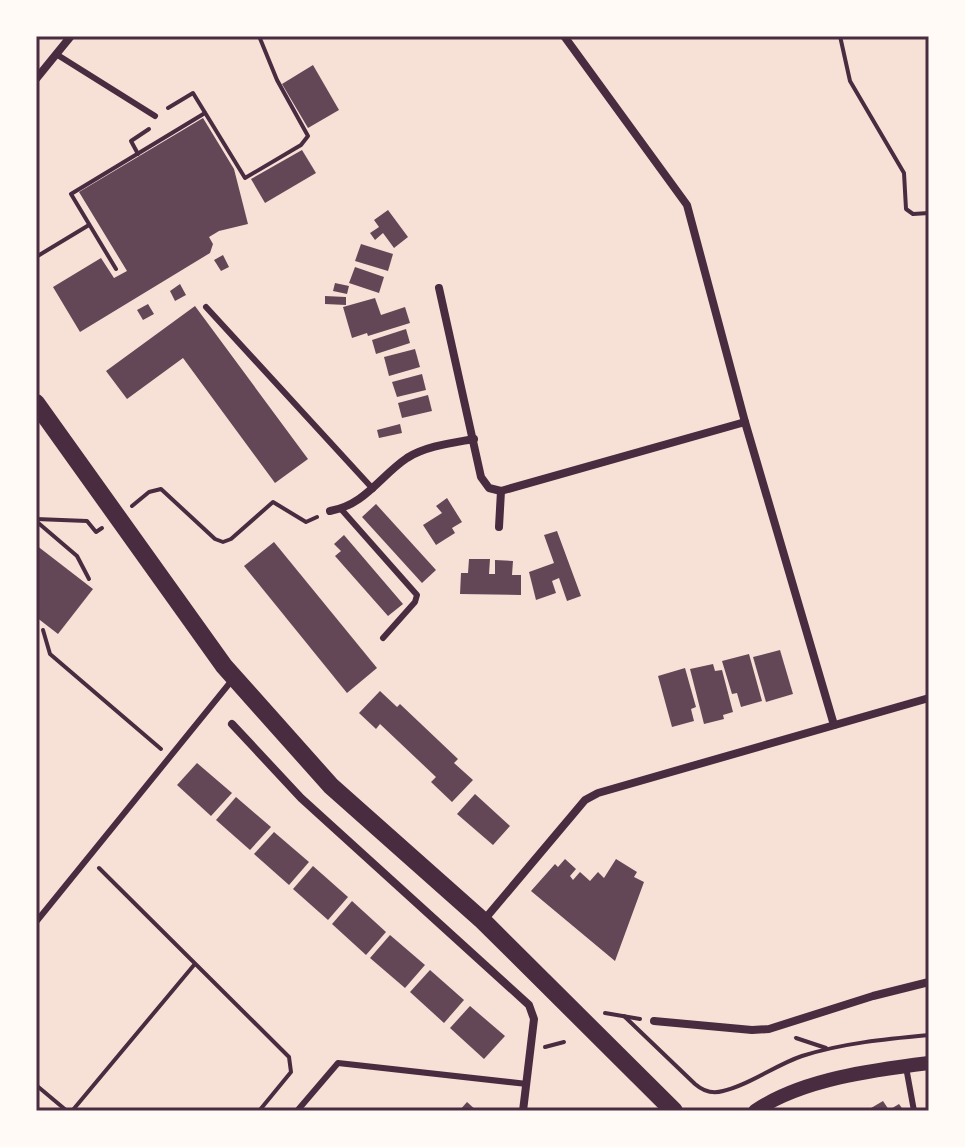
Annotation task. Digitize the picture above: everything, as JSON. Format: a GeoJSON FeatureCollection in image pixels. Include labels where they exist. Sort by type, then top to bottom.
{"type":"FeatureCollection","features":[{"type":"Feature","properties":{"kind":"main road"},"geometry":{"type":"LineString","coordinates":[[36,403],[234,678],[331,786],[483,921],[674,1111]]}},
{"type":"Feature","properties":{"kind":"street"},"geometry":{"type":"LineString","coordinates":[[36,79],[71,36]]}},
{"type":"Feature","properties":{"kind":"street"},"geometry":{"type":"LineString","coordinates":[[564,36],[687,205],[745,422],[834,725]]}},
{"type":"Feature","properties":{"kind":"street"},"geometry":{"type":"LineString","coordinates":[[439,288],[481,477],[489,488],[501,491],[745,422]]}},
{"type":"Feature","properties":{"kind":"street"},"geometry":{"type":"LineString","coordinates":[[330,511],[341,509],[373,489],[408,457],[440,445],[474,439]]}},
{"type":"Feature","properties":{"kind":"street"},"geometry":{"type":"LineString","coordinates":[[499,527],[501,491]]}},
{"type":"Feature","properties":{"kind":"street"},"geometry":{"type":"LineString","coordinates":[[483,921],[585,800],[598,793],[929,698]]}},
{"type":"Feature","properties":{"kind":"street"},"geometry":{"type":"LineString","coordinates":[[232,724],[301,798],[523,997],[534,1019],[523,1111]]}},
{"type":"Feature","properties":{"kind":"street"},"geometry":{"type":"LineString","coordinates":[[654,1021],[769,1029],[929,982]]}},
{"type":"Feature","properties":{"kind":"street"},"geometry":{"type":"LineString","coordinates":[[755,1111],[799,1091],[841,1077],[929,1063]]}},
{"type":"Feature","properties":{"kind":"lane"},"geometry":{"type":"LineString","coordinates":[[56,54],[155,116]]}},
{"type":"Feature","properties":{"kind":"lane"},"geometry":{"type":"LineString","coordinates":[[206,307],[373,489]]}},
{"type":"Feature","properties":{"kind":"lane"},"geometry":{"type":"LineString","coordinates":[[341,509],[417,595],[415,602],[383,638]]}},
{"type":"Feature","properties":{"kind":"lane"},"geometry":{"type":"LineString","coordinates":[[36,922],[234,678]]}},
{"type":"Feature","properties":{"kind":"lane"},"geometry":{"type":"LineString","coordinates":[[297,1111],[338,1063],[527,1084]]}},
{"type":"Feature","properties":{"kind":"lane"},"geometry":{"type":"LineString","coordinates":[[906,1066],[914,1111]]}},
{"type":"Feature","properties":{"kind":"path"},"geometry":{"type":"LineString","coordinates":[[155,116],[193,93],[245,178],[301,145],[308,136],[277,80],[259,36]]}},
{"type":"Feature","properties":{"kind":"path"},"geometry":{"type":"LineString","coordinates":[[840,36],[850,81],[904,173],[906,209],[913,214],[929,213]]}},
{"type":"Feature","properties":{"kind":"path"},"geometry":{"type":"LineString","coordinates":[[116,269],[71,194],[205,113]]}},
{"type":"Feature","properties":{"kind":"path"},"geometry":{"type":"LineString","coordinates":[[138,154],[131,141],[154,127]]}},
{"type":"Feature","properties":{"kind":"path"},"geometry":{"type":"LineString","coordinates":[[36,257],[89,225]]}},
{"type":"Feature","properties":{"kind":"path"},"geometry":{"type":"LineString","coordinates":[[36,520],[87,521],[96,532],[149,492],[161,489],[215,539],[223,542],[231,539],[273,502],[306,522],[330,511]]}},
{"type":"Feature","properties":{"kind":"path"},"geometry":{"type":"LineString","coordinates":[[36,520],[77,556],[89,579]]}},
{"type":"Feature","properties":{"kind":"path"},"geometry":{"type":"LineString","coordinates":[[43,630],[50,654],[169,756]]}},
{"type":"Feature","properties":{"kind":"path"},"geometry":{"type":"LineString","coordinates":[[89,858],[289,1057],[291,1072],[259,1111]]}},
{"type":"Feature","properties":{"kind":"path"},"geometry":{"type":"LineString","coordinates":[[36,1085],[70,1111],[194,965]]}},
{"type":"Feature","properties":{"kind":"path"},"geometry":{"type":"LineString","coordinates":[[572,1008],[654,1021]]}},
{"type":"Feature","properties":{"kind":"path"},"geometry":{"type":"LineString","coordinates":[[624,1016],[702,1090],[714,1093],[734,1088],[776,1066],[845,1044],[929,1035]]}},
{"type":"Feature","properties":{"kind":"path"},"geometry":{"type":"LineString","coordinates":[[769,1029],[828,1049]]}},
{"type":"Feature","properties":{"kind":"building"},"geometry":{"type":"Polygon","coordinates":[[[313,65],[339,110],[308,128],[282,84],[313,65]]]}},
{"type":"Feature","properties":{"kind":"building"},"geometry":{"type":"Polygon","coordinates":[[[203,118],[234,169],[248,224],[219,231],[209,237],[213,244],[210,253],[80,332],[53,287],[101,258],[114,278],[127,271],[79,192],[203,118]]]}},
{"type":"Feature","properties":{"kind":"building"},"geometry":{"type":"Polygon","coordinates":[[[302,150],[316,173],[265,203],[251,179],[302,150]]]}},
{"type":"Feature","properties":{"kind":"building"},"geometry":{"type":"Polygon","coordinates":[[[388,210],[408,237],[394,248],[383,233],[375,240],[370,233],[379,227],[374,220],[388,210]]]}},
{"type":"Feature","properties":{"kind":"building"},"geometry":{"type":"Polygon","coordinates":[[[361,244],[393,254],[388,271],[355,261],[361,244]]]}},
{"type":"Feature","properties":{"kind":"building"},"geometry":{"type":"Polygon","coordinates":[[[223,255],[229,267],[221,271],[214,260],[223,255]]]}},
{"type":"Feature","properties":{"kind":"building"},"geometry":{"type":"Polygon","coordinates":[[[355,267],[384,277],[379,293],[349,283],[355,267]]]}},
{"type":"Feature","properties":{"kind":"building"},"geometry":{"type":"Polygon","coordinates":[[[335,283],[349,286],[347,294],[333,291],[335,283]]]}},
{"type":"Feature","properties":{"kind":"building"},"geometry":{"type":"Polygon","coordinates":[[[180,284],[186,295],[175,301],[170,291],[180,284]]]}},
{"type":"Feature","properties":{"kind":"building"},"geometry":{"type":"Polygon","coordinates":[[[325,296],[346,297],[346,305],[325,304],[325,296]]]}},
{"type":"Feature","properties":{"kind":"building"},"geometry":{"type":"Polygon","coordinates":[[[375,298],[381,315],[405,307],[410,323],[352,338],[343,307],[375,298]]]}},
{"type":"Feature","properties":{"kind":"building"},"geometry":{"type":"Polygon","coordinates":[[[148,304],[154,314],[143,320],[137,310],[148,304]]]}},
{"type":"Feature","properties":{"kind":"building"},"geometry":{"type":"Polygon","coordinates":[[[195,306],[308,459],[275,483],[183,358],[127,399],[106,371],[195,306]]]}},
{"type":"Feature","properties":{"kind":"building"},"geometry":{"type":"Polygon","coordinates":[[[406,329],[410,343],[376,354],[372,340],[406,329]]]}},
{"type":"Feature","properties":{"kind":"building"},"geometry":{"type":"Polygon","coordinates":[[[415,349],[420,367],[389,376],[384,357],[415,349]]]}},
{"type":"Feature","properties":{"kind":"building"},"geometry":{"type":"Polygon","coordinates":[[[422,374],[426,390],[397,397],[392,382],[422,374]]]}},
{"type":"Feature","properties":{"kind":"building"},"geometry":{"type":"Polygon","coordinates":[[[428,395],[432,411],[402,418],[398,403],[428,395]]]}},
{"type":"Feature","properties":{"kind":"building"},"geometry":{"type":"Polygon","coordinates":[[[400,424],[402,433],[379,438],[377,430],[400,424]]]}},
{"type":"Feature","properties":{"kind":"building"},"geometry":{"type":"Polygon","coordinates":[[[447,498],[462,522],[452,528],[455,533],[436,545],[423,525],[442,513],[436,506],[447,498]]]}},
{"type":"Feature","properties":{"kind":"building"},"geometry":{"type":"Polygon","coordinates":[[[376,504],[436,570],[422,583],[362,517],[376,504]]]}},
{"type":"Feature","properties":{"kind":"building"},"geometry":{"type":"Polygon","coordinates":[[[557,531],[581,596],[567,601],[559,578],[552,581],[556,593],[536,600],[529,572],[554,563],[544,535],[557,531]]]}},
{"type":"Feature","properties":{"kind":"building"},"geometry":{"type":"Polygon","coordinates":[[[344,535],[403,604],[388,616],[335,556],[341,551],[334,544],[344,535]]]}},
{"type":"Feature","properties":{"kind":"building"},"geometry":{"type":"Polygon","coordinates":[[[274,542],[377,668],[347,693],[244,566],[274,542]]]}},
{"type":"Feature","properties":{"kind":"building"},"geometry":{"type":"Polygon","coordinates":[[[36,545],[93,589],[58,634],[36,617],[36,545]]]}},
{"type":"Feature","properties":{"kind":"building"},"geometry":{"type":"Polygon","coordinates":[[[469,559],[490,559],[489,574],[495,574],[495,560],[513,561],[512,575],[521,575],[521,595],[460,594],[461,573],[468,573],[469,559]]]}},
{"type":"Feature","properties":{"kind":"building"},"geometry":{"type":"Polygon","coordinates":[[[780,650],[793,694],[766,702],[753,657],[780,650]]]}},
{"type":"Feature","properties":{"kind":"building"},"geometry":{"type":"Polygon","coordinates":[[[749,654],[762,701],[741,707],[737,693],[732,694],[722,661],[749,654]]]}},
{"type":"Feature","properties":{"kind":"building"},"geometry":{"type":"Polygon","coordinates":[[[713,664],[715,671],[722,670],[733,712],[723,715],[724,719],[704,724],[690,669],[713,664]]]}},
{"type":"Feature","properties":{"kind":"building"},"geometry":{"type":"Polygon","coordinates":[[[685,668],[696,707],[691,709],[694,721],[672,727],[658,676],[685,668]]]}},
{"type":"Feature","properties":{"kind":"building"},"geometry":{"type":"Polygon","coordinates":[[[380,691],[397,707],[400,704],[458,759],[454,763],[473,780],[452,802],[431,782],[436,777],[380,724],[376,729],[359,713],[380,691]]]}},
{"type":"Feature","properties":{"kind":"building"},"geometry":{"type":"Polygon","coordinates":[[[197,763],[232,793],[211,816],[177,785],[197,763]]]}},
{"type":"Feature","properties":{"kind":"building"},"geometry":{"type":"Polygon","coordinates":[[[475,794],[510,826],[493,845],[457,814],[475,794]]]}},
{"type":"Feature","properties":{"kind":"building"},"geometry":{"type":"Polygon","coordinates":[[[236,797],[271,827],[250,850],[216,820],[236,797]]]}},
{"type":"Feature","properties":{"kind":"building"},"geometry":{"type":"Polygon","coordinates":[[[274,832],[309,862],[289,885],[254,854],[274,832]]]}},
{"type":"Feature","properties":{"kind":"building"},"geometry":{"type":"Polygon","coordinates":[[[565,859],[576,869],[570,876],[573,880],[580,872],[590,881],[598,872],[604,878],[616,859],[637,872],[634,877],[644,882],[615,961],[531,891],[555,864],[558,867],[565,859]]]}},
{"type":"Feature","properties":{"kind":"building"},"geometry":{"type":"Polygon","coordinates":[[[313,866],[348,897],[328,920],[293,889],[313,866]]]}},
{"type":"Feature","properties":{"kind":"building"},"geometry":{"type":"Polygon","coordinates":[[[352,901],[386,932],[366,955],[332,924],[352,901]]]}},
{"type":"Feature","properties":{"kind":"building"},"geometry":{"type":"Polygon","coordinates":[[[390,935],[425,965],[405,988],[370,958],[390,935]]]}},
{"type":"Feature","properties":{"kind":"building"},"geometry":{"type":"Polygon","coordinates":[[[430,970],[464,1000],[444,1023],[410,992],[430,970]]]}},
{"type":"Feature","properties":{"kind":"building"},"geometry":{"type":"Polygon","coordinates":[[[470,1006],[505,1036],[484,1059],[450,1028],[470,1006]]]}},
{"type":"Feature","properties":{"kind":"building"},"geometry":{"type":"Polygon","coordinates":[[[883,1101],[889,1110],[899,1104],[904,1111],[866,1111],[883,1101]]]}},
{"type":"Feature","properties":{"kind":"building"},"geometry":{"type":"Polygon","coordinates":[[[467,1102],[477,1111],[459,1111],[467,1102]]]}}]}
